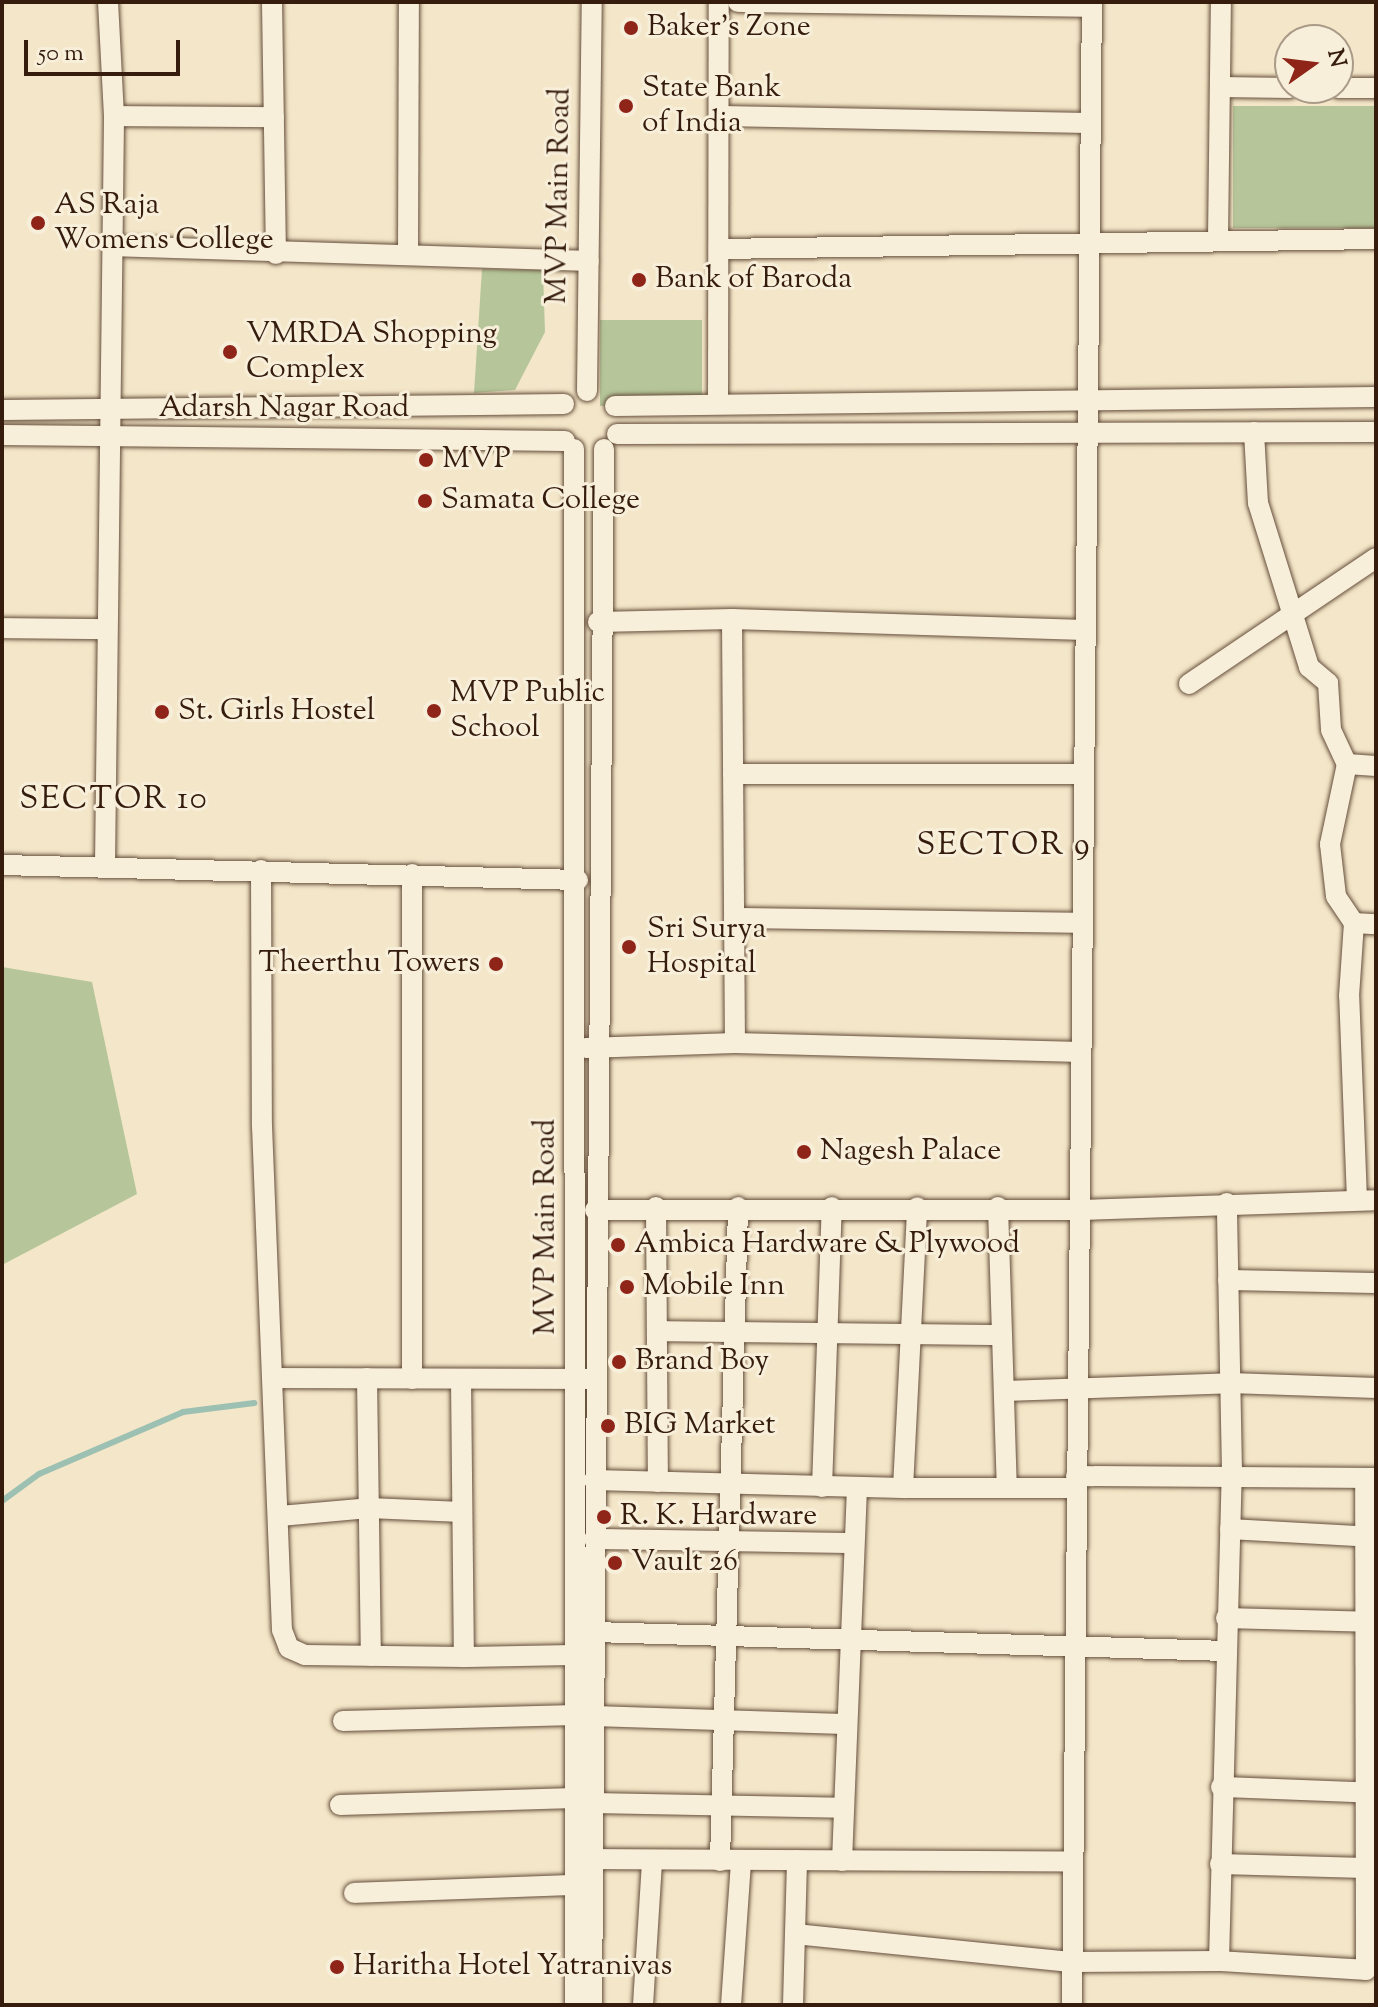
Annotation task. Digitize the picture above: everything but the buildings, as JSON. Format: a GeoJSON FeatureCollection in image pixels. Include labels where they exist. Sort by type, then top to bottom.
{"type":"FeatureCollection","features":[{"type":"Feature","properties":{"kind":"street"},"geometry":{"type":"LineString","coordinates":[[105,866],[104,629],[111,413],[114,116],[108,2]]}},
{"type":"Feature","properties":{"kind":"street"},"geometry":{"type":"LineString","coordinates":[[272,2],[276,254]]}},
{"type":"Feature","properties":{"kind":"street"},"geometry":{"type":"LineString","coordinates":[[408,254],[409,2]]}},
{"type":"Feature","properties":{"kind":"street","name":"MVP Main Road"},"geometry":{"type":"LineString","coordinates":[[587,391],[592,2]]}},
{"type":"Feature","properties":{"kind":"street"},"geometry":{"type":"LineString","coordinates":[[718,403],[719,2]]}},
{"type":"Feature","properties":{"kind":"street"},"geometry":{"type":"LineString","coordinates":[[738,2],[1092,5],[1072,2005]]}},
{"type":"Feature","properties":{"kind":"street"},"geometry":{"type":"LineString","coordinates":[[1218,240],[1221,2]]}},
{"type":"Feature","properties":{"kind":"street"},"geometry":{"type":"LineString","coordinates":[[1220,87],[1274,88]]}},
{"type":"Feature","properties":{"kind":"street"},"geometry":{"type":"LineString","coordinates":[[1354,88],[1376,88]]}},
{"type":"Feature","properties":{"kind":"street"},"geometry":{"type":"LineString","coordinates":[[114,116],[274,117]]}},
{"type":"Feature","properties":{"kind":"street"},"geometry":{"type":"LineString","coordinates":[[719,116],[1091,123]]}},
{"type":"Feature","properties":{"kind":"street"},"geometry":{"type":"LineString","coordinates":[[719,249],[1376,239]]}},
{"type":"Feature","properties":{"kind":"street"},"geometry":{"type":"LineString","coordinates":[[112,246],[276,254],[408,254],[589,261]]}},
{"type":"Feature","properties":{"kind":"street"},"geometry":{"type":"LineString","coordinates":[[2,410],[111,413],[564,404],[587,391],[615,406],[1376,397]]}},
{"type":"Feature","properties":{"kind":"street"},"geometry":{"type":"LineString","coordinates":[[564,404],[558,419],[570,445],[1087,431],[1376,432]]}},
{"type":"Feature","properties":{"kind":"street"},"geometry":{"type":"LineString","coordinates":[[584,1715],[594,1632],[594,1480],[586,1379],[595,1210],[587,1048],[598,622],[615,406]]}},
{"type":"Feature","properties":{"kind":"street"},"geometry":{"type":"LineString","coordinates":[[595,1210],[656,1207],[998,1207],[1079,1210],[1367,1200],[1349,996],[1354,923],[1336,896],[1330,844],[1347,764],[1331,730],[1328,683],[1309,667],[1296,617],[1258,503],[1254,432]]}},
{"type":"Feature","properties":{"kind":"street","name":"Adarsh Nagar Road"},"geometry":{"type":"LineString","coordinates":[[2,435],[570,445]]}},
{"type":"Feature","properties":{"kind":"street","name":"MVP Main Road"},"geometry":{"type":"LineString","coordinates":[[570,445],[578,880],[587,1048],[586,1379],[576,1655],[584,1715],[584,1860],[575,1885],[575,2005]]}},
{"type":"Feature","properties":{"kind":"street"},"geometry":{"type":"LineString","coordinates":[[1189,684],[1296,617],[1376,558]]}},
{"type":"Feature","properties":{"kind":"street"},"geometry":{"type":"LineString","coordinates":[[598,622],[732,619],[1085,630]]}},
{"type":"Feature","properties":{"kind":"street"},"geometry":{"type":"LineString","coordinates":[[732,619],[735,1043]]}},
{"type":"Feature","properties":{"kind":"street"},"geometry":{"type":"LineString","coordinates":[[2,628],[104,629]]}},
{"type":"Feature","properties":{"kind":"street"},"geometry":{"type":"LineString","coordinates":[[1347,764],[1376,766]]}},
{"type":"Feature","properties":{"kind":"street"},"geometry":{"type":"LineString","coordinates":[[733,774],[1084,774]]}},
{"type":"Feature","properties":{"kind":"street"},"geometry":{"type":"LineString","coordinates":[[2,865],[578,880]]}},
{"type":"Feature","properties":{"kind":"street"},"geometry":{"type":"LineString","coordinates":[[261,870],[262,1126],[289,1648],[371,1656],[576,1655]]}},
{"type":"Feature","properties":{"kind":"street"},"geometry":{"type":"LineString","coordinates":[[412,874],[412,1379]]}},
{"type":"Feature","properties":{"kind":"street"},"geometry":{"type":"LineString","coordinates":[[734,918],[1082,923]]}},
{"type":"Feature","properties":{"kind":"street"},"geometry":{"type":"LineString","coordinates":[[1354,923],[1376,924]]}},
{"type":"Feature","properties":{"kind":"street"},"geometry":{"type":"LineString","coordinates":[[587,1048],[735,1043],[1081,1052]]}},
{"type":"Feature","properties":{"kind":"street"},"geometry":{"type":"LineString","coordinates":[[1219,1961],[1221,1787],[1232,1472],[1227,1203]]}},
{"type":"Feature","properties":{"kind":"street"},"geometry":{"type":"LineString","coordinates":[[656,1207],[658,1482]]}},
{"type":"Feature","properties":{"kind":"street"},"geometry":{"type":"LineString","coordinates":[[720,1861],[724,1545],[735,1483],[734,1329],[738,1207]]}},
{"type":"Feature","properties":{"kind":"street"},"geometry":{"type":"LineString","coordinates":[[822,1487],[832,1207]]}},
{"type":"Feature","properties":{"kind":"street"},"geometry":{"type":"LineString","coordinates":[[903,1488],[917,1207]]}},
{"type":"Feature","properties":{"kind":"street"},"geometry":{"type":"LineString","coordinates":[[998,1207],[1007,1487]]}},
{"type":"Feature","properties":{"kind":"street"},"geometry":{"type":"LineString","coordinates":[[1228,1280],[1376,1283]]}},
{"type":"Feature","properties":{"kind":"street"},"geometry":{"type":"LineString","coordinates":[[657,1331],[734,1329],[1002,1335]]}},
{"type":"Feature","properties":{"kind":"street"},"geometry":{"type":"LineString","coordinates":[[277,1378],[586,1379]]}},
{"type":"Feature","properties":{"kind":"street"},"geometry":{"type":"LineString","coordinates":[[367,1378],[371,1656]]}},
{"type":"Feature","properties":{"kind":"street"},"geometry":{"type":"LineString","coordinates":[[461,1379],[464,1657]]}},
{"type":"Feature","properties":{"kind":"street"},"geometry":{"type":"LineString","coordinates":[[1005,1391],[1077,1386],[1230,1383],[1376,1388]]}},
{"type":"Feature","properties":{"kind":"street"},"geometry":{"type":"LineString","coordinates":[[594,1480],[903,1488],[1007,1487],[1232,1472],[1370,1478],[1370,1793],[1365,1868],[1366,1970],[1219,1961],[1071,1962],[795,1934]]}},
{"type":"Feature","properties":{"kind":"street"},"geometry":{"type":"LineString","coordinates":[[842,1861],[848,1639],[857,1487]]}},
{"type":"Feature","properties":{"kind":"street"},"geometry":{"type":"LineString","coordinates":[[280,1516],[369,1508],[462,1512]]}},
{"type":"Feature","properties":{"kind":"street"},"geometry":{"type":"LineString","coordinates":[[1230,1529],[1370,1537]]}},
{"type":"Feature","properties":{"kind":"street"},"geometry":{"type":"LineString","coordinates":[[594,1539],[724,1545],[853,1543]]}},
{"type":"Feature","properties":{"kind":"street"},"geometry":{"type":"LineString","coordinates":[[1226,1618],[1369,1622]]}},
{"type":"Feature","properties":{"kind":"street"},"geometry":{"type":"LineString","coordinates":[[594,1632],[723,1634],[1074,1649],[1225,1651]]}},
{"type":"Feature","properties":{"kind":"street"},"geometry":{"type":"LineString","coordinates":[[343,1721],[584,1715],[846,1724]]}},
{"type":"Feature","properties":{"kind":"street"},"geometry":{"type":"LineString","coordinates":[[1221,1787],[1370,1793]]}},
{"type":"Feature","properties":{"kind":"street"},"geometry":{"type":"LineString","coordinates":[[340,1805],[584,1801],[843,1808]]}},
{"type":"Feature","properties":{"kind":"street"},"geometry":{"type":"LineString","coordinates":[[592,2005],[584,1860],[1072,1862]]}},
{"type":"Feature","properties":{"kind":"street"},"geometry":{"type":"LineString","coordinates":[[793,2005],[797,1860]]}},
{"type":"Feature","properties":{"kind":"street"},"geometry":{"type":"LineString","coordinates":[[643,2005],[652,1861]]}},
{"type":"Feature","properties":{"kind":"street"},"geometry":{"type":"LineString","coordinates":[[731,2005],[741,1861]]}},
{"type":"Feature","properties":{"kind":"street"},"geometry":{"type":"LineString","coordinates":[[1220,1864],[1365,1868]]}},
{"type":"Feature","properties":{"kind":"street"},"geometry":{"type":"LineString","coordinates":[[354,1893],[575,1885]]}},
{"type":"Feature","properties":{"kind":"green space"},"geometry":{"type":"Polygon","coordinates":[[[1233,106],[1376,106],[1376,228],[1233,228],[1233,106]]]}},
{"type":"Feature","properties":{"kind":"green space"},"geometry":{"type":"Polygon","coordinates":[[[482,269],[543,270],[545,332],[515,390],[474,393],[482,269]]]}},
{"type":"Feature","properties":{"kind":"green space"},"geometry":{"type":"Polygon","coordinates":[[[600,320],[702,320],[702,406],[600,406],[600,320]]]}},
{"type":"Feature","properties":{"kind":"green space"},"geometry":{"type":"Polygon","coordinates":[[[2,967],[92,982],[137,1194],[2,1265],[2,967]]]}},
{"type":"Feature","properties":{"kind":"waterway"},"geometry":{"type":"LineString","coordinates":[[2,1501],[39,1474],[183,1412],[254,1403]]}},
{"type":"Feature","properties":{"kind":"place","name":"Baker's Zone"},"geometry":{"type":"Point","coordinates":[631,28]}},
{"type":"Feature","properties":{"kind":"place","name":"State Bank of India"},"geometry":{"type":"Point","coordinates":[626,106]}},
{"type":"Feature","properties":{"kind":"place","name":"AS Raja Womens College"},"geometry":{"type":"Point","coordinates":[38,223]}},
{"type":"Feature","properties":{"kind":"place","name":"Bank of Baroda"},"geometry":{"type":"Point","coordinates":[639,280]}},
{"type":"Feature","properties":{"kind":"place","name":"VMRDA Shopping Complex"},"geometry":{"type":"Point","coordinates":[230,352]}},
{"type":"Feature","properties":{"kind":"place","name":"MVP"},"geometry":{"type":"Point","coordinates":[426,460]}},
{"type":"Feature","properties":{"kind":"place","name":"Samata College"},"geometry":{"type":"Point","coordinates":[425,501]}},
{"type":"Feature","properties":{"kind":"place","name":"MVP Public School"},"geometry":{"type":"Point","coordinates":[434,711]}},
{"type":"Feature","properties":{"kind":"place","name":"St. Girls Hostel"},"geometry":{"type":"Point","coordinates":[162,712]}},
{"type":"Feature","properties":{"kind":"place","name":"Sri Surya Hospital"},"geometry":{"type":"Point","coordinates":[629,947]}},
{"type":"Feature","properties":{"kind":"place","name":"Theerthu Towers"},"geometry":{"type":"Point","coordinates":[496,964]}},
{"type":"Feature","properties":{"kind":"place","name":"Nagesh Palace"},"geometry":{"type":"Point","coordinates":[804,1152]}},
{"type":"Feature","properties":{"kind":"place","name":"Ambica Hardware & Plywood"},"geometry":{"type":"Point","coordinates":[618,1245]}},
{"type":"Feature","properties":{"kind":"place","name":"Mobile Inn"},"geometry":{"type":"Point","coordinates":[627,1287]}},
{"type":"Feature","properties":{"kind":"place","name":"Brand Boy"},"geometry":{"type":"Point","coordinates":[619,1362]}},
{"type":"Feature","properties":{"kind":"place","name":"BIG Market"},"geometry":{"type":"Point","coordinates":[608,1426]}},
{"type":"Feature","properties":{"kind":"place","name":"R. K. Hardware"},"geometry":{"type":"Point","coordinates":[604,1517]}},
{"type":"Feature","properties":{"kind":"place","name":"Vault 26"},"geometry":{"type":"Point","coordinates":[615,1563]}},
{"type":"Feature","properties":{"kind":"place","name":"Haritha Hotel Yatranivas"},"geometry":{"type":"Point","coordinates":[337,1967]}},
{"type":"Feature","properties":{"kind":"district","name":"SECTOR 10"},"geometry":{"type":"Point","coordinates":[114,800]}},
{"type":"Feature","properties":{"kind":"district","name":"SECTOR 9"},"geometry":{"type":"Point","coordinates":[1004,846]}}]}
